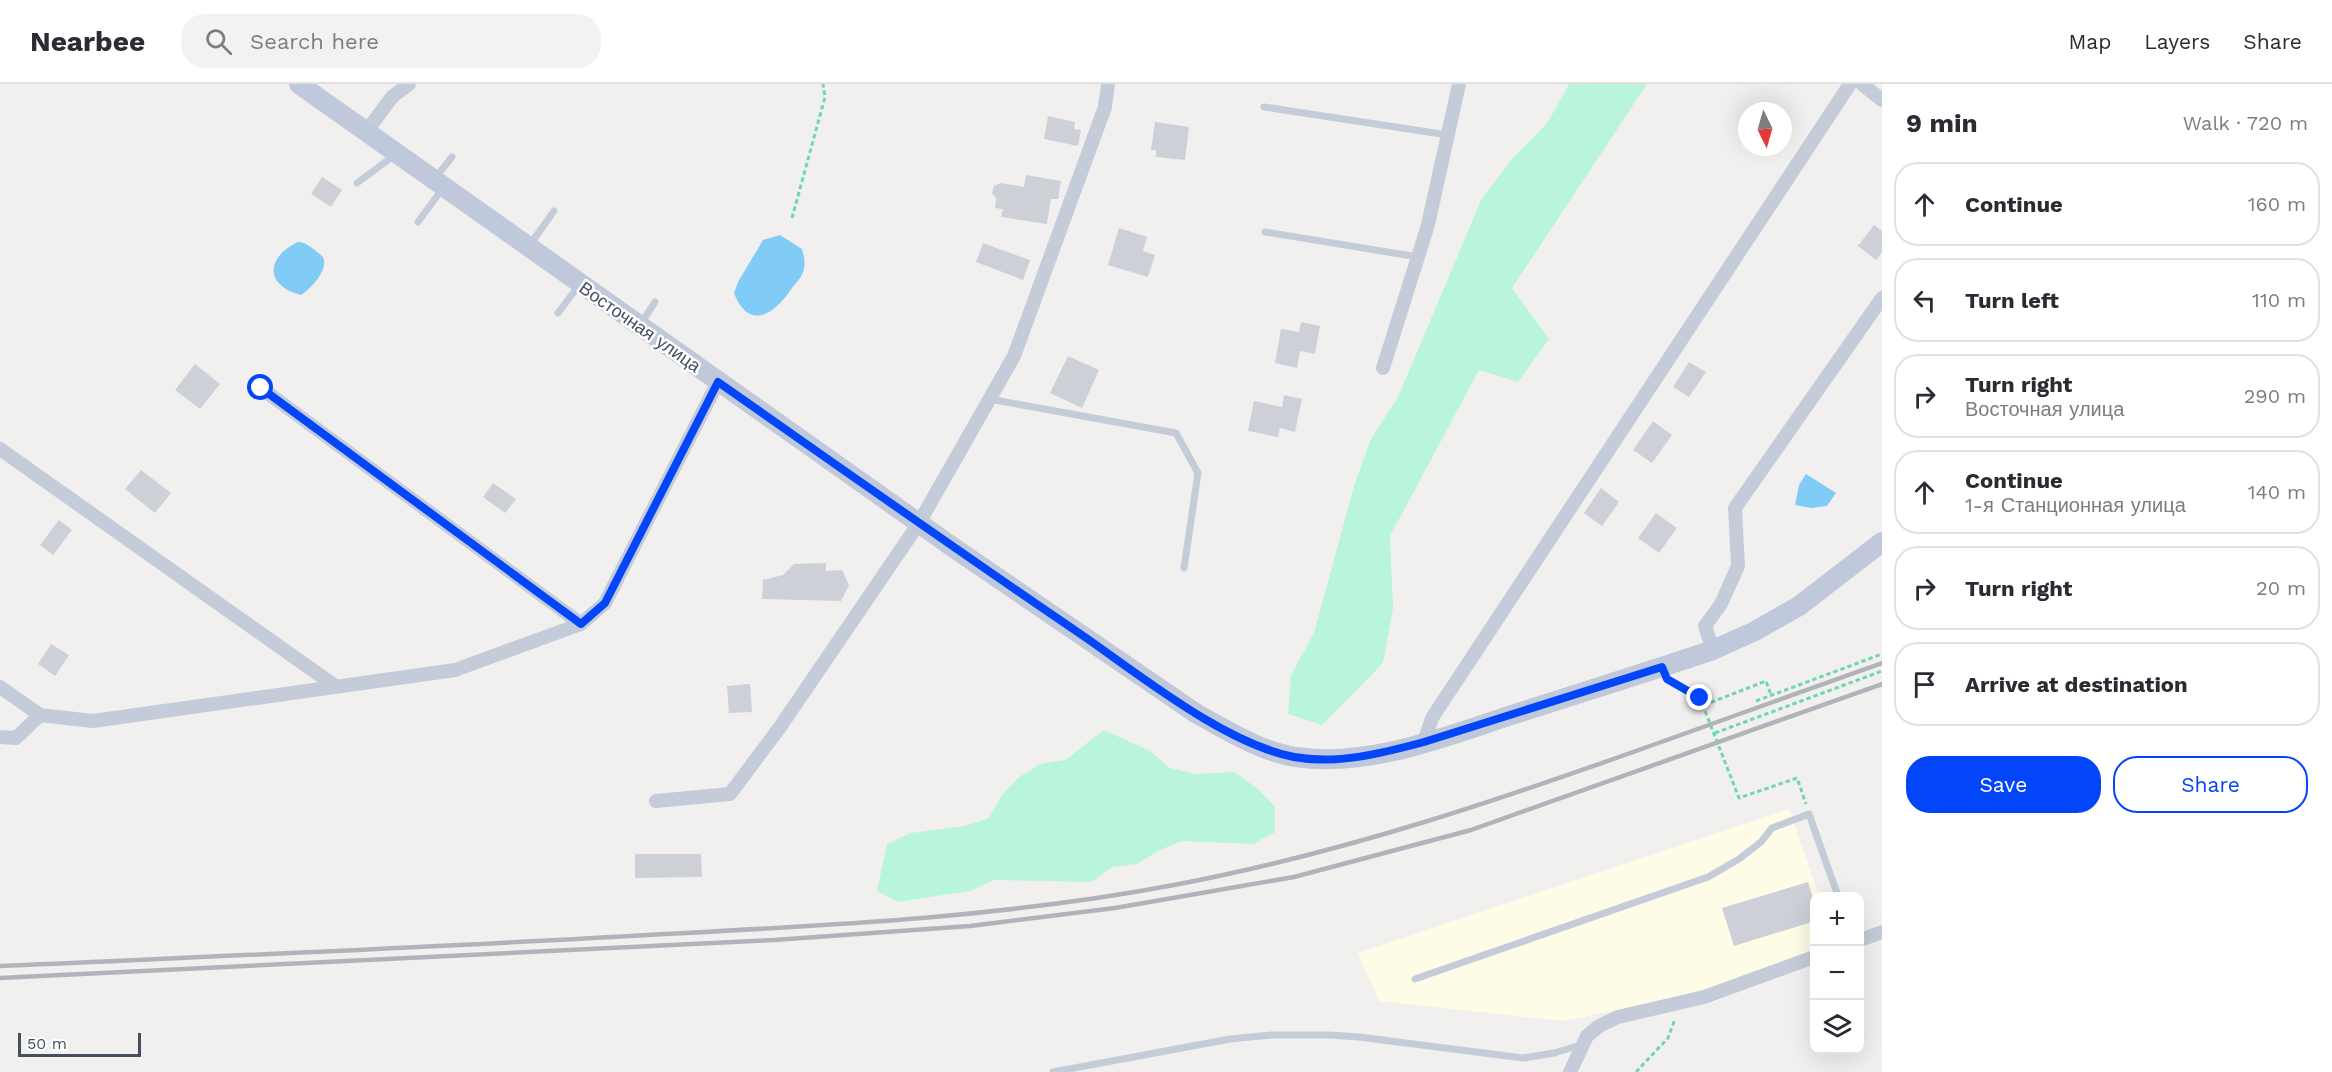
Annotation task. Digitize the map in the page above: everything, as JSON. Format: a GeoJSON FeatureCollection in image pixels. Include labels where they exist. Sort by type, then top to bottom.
{"type":"FeatureCollection","features":[{"type":"Feature","properties":{"kind":"main road","name":"Восточная улица"},"geometry":{"type":"LineString","coordinates":[[299,84],[718,382],[1197,714],[1265,748],[1294,757],[1323,759],[1361,756],[1424,742],[1713,650],[1755,631],[1799,606],[1882,542]]}},
{"type":"Feature","properties":{"kind":"street"},"geometry":{"type":"LineString","coordinates":[[366,132],[392,97],[409,84]]}},
{"type":"Feature","properties":{"kind":"street"},"geometry":{"type":"LineString","coordinates":[[656,801],[730,794],[780,727],[919,523],[1014,356],[1105,107],[1108,84]]}},
{"type":"Feature","properties":{"kind":"street"},"geometry":{"type":"LineString","coordinates":[[1383,368],[1428,225],[1460,84]]}},
{"type":"Feature","properties":{"kind":"street"},"geometry":{"type":"LineString","coordinates":[[1424,742],[1432,718],[1850,84]]}},
{"type":"Feature","properties":{"kind":"street"},"geometry":{"type":"LineString","coordinates":[[1862,84],[1882,100]]}},
{"type":"Feature","properties":{"kind":"street"},"geometry":{"type":"LineString","coordinates":[[1713,650],[1705,626],[1721,604],[1738,566],[1735,508],[1882,298]]}},
{"type":"Feature","properties":{"kind":"street"},"geometry":{"type":"LineString","coordinates":[[0,687],[40,715],[93,721],[454,670],[581,624],[605,603],[718,382]]}},
{"type":"Feature","properties":{"kind":"street"},"geometry":{"type":"LineString","coordinates":[[261,388],[581,624]]}},
{"type":"Feature","properties":{"kind":"street"},"geometry":{"type":"LineString","coordinates":[[0,449],[335,686]]}},
{"type":"Feature","properties":{"kind":"street"},"geometry":{"type":"LineString","coordinates":[[0,737],[16,738],[40,715]]}},
{"type":"Feature","properties":{"kind":"street"},"geometry":{"type":"LineString","coordinates":[[1864,939],[1882,932]]}},
{"type":"Feature","properties":{"kind":"street"},"geometry":{"type":"LineString","coordinates":[[1570,1072],[1587,1036],[1599,1026],[1618,1017],[1736,986],[1810,959]]}},
{"type":"Feature","properties":{"kind":"lane"},"geometry":{"type":"LineString","coordinates":[[1264,107],[1448,135]]}},
{"type":"Feature","properties":{"kind":"lane"},"geometry":{"type":"LineString","coordinates":[[357,183],[397,154]]}},
{"type":"Feature","properties":{"kind":"lane"},"geometry":{"type":"LineString","coordinates":[[418,222],[452,157]]}},
{"type":"Feature","properties":{"kind":"lane"},"geometry":{"type":"LineString","coordinates":[[528,247],[554,212]]}},
{"type":"Feature","properties":{"kind":"lane"},"geometry":{"type":"LineString","coordinates":[[1265,232],[1418,257]]}},
{"type":"Feature","properties":{"kind":"lane"},"geometry":{"type":"LineString","coordinates":[[558,313],[580,284]]}},
{"type":"Feature","properties":{"kind":"lane"},"geometry":{"type":"LineString","coordinates":[[639,326],[655,302]]}},
{"type":"Feature","properties":{"kind":"lane"},"geometry":{"type":"LineString","coordinates":[[989,399],[1176,433],[1198,473],[1184,568]]}},
{"type":"Feature","properties":{"kind":"lane"},"geometry":{"type":"LineString","coordinates":[[1415,979],[1708,877],[1740,859],[1761,842],[1772,828],[1809,814],[1836,892]]}},
{"type":"Feature","properties":{"kind":"lane"},"geometry":{"type":"LineString","coordinates":[[1053,1072],[1230,1039],[1271,1035],[1359,1037],[1523,1058],[1582,1045]]}},
{"type":"Feature","properties":{"kind":"path"},"geometry":{"type":"LineString","coordinates":[[792,218],[825,97],[823,84]]}},
{"type":"Feature","properties":{"kind":"path"},"geometry":{"type":"LineString","coordinates":[[1756,701],[1882,654]]}},
{"type":"Feature","properties":{"kind":"path"},"geometry":{"type":"LineString","coordinates":[[1662,667],[1667,679],[1700,698],[1739,798],[1797,778],[1809,814]]}},
{"type":"Feature","properties":{"kind":"path"},"geometry":{"type":"LineString","coordinates":[[1714,733],[1882,671]]}},
{"type":"Feature","properties":{"kind":"path"},"geometry":{"type":"LineString","coordinates":[[1703,705],[1766,681],[1771,695]]}},
{"type":"Feature","properties":{"kind":"path"},"geometry":{"type":"LineString","coordinates":[[1636,1072],[1668,1038],[1682,1002]]}},
{"type":"Feature","properties":{"kind":"shaded area"},"geometry":{"type":"Polygon","coordinates":[[[1789,809],[1818,892],[1810,892],[1810,958],[1736,986],[1563,1021],[1379,1001],[1358,953],[1789,809]]]}},
{"type":"Feature","properties":{"kind":"green space"},"geometry":{"type":"Polygon","coordinates":[[[1569,84],[1647,84],[1512,288],[1549,339],[1518,382],[1479,370],[1390,536],[1393,608],[1383,663],[1322,725],[1288,714],[1291,675],[1314,633],[1354,486],[1371,439],[1398,397],[1482,198],[1513,158],[1548,122],[1569,84]]]}},
{"type":"Feature","properties":{"kind":"green space"},"geometry":{"type":"Polygon","coordinates":[[[1104,730],[1150,751],[1170,768],[1196,774],[1234,772],[1258,789],[1275,807],[1275,832],[1253,844],[1181,841],[1137,864],[1112,867],[1091,882],[994,880],[970,891],[898,902],[877,891],[887,844],[911,833],[965,826],[989,818],[1001,796],[1018,778],[1040,764],[1065,760],[1104,730]]]}},
{"type":"Feature","properties":{"kind":"water"},"geometry":{"type":"Polygon","coordinates":[[[780,235],[802,249],[805,263],[803,272],[778,305],[762,315],[754,315],[740,305],[734,293],[763,240],[780,235]]]}},
{"type":"Feature","properties":{"kind":"water"},"geometry":{"type":"Polygon","coordinates":[[[298,242],[305,243],[315,250],[324,261],[318,278],[301,295],[280,284],[275,278],[274,270],[275,262],[280,255],[298,242]]]}},
{"type":"Feature","properties":{"kind":"water"},"geometry":{"type":"Polygon","coordinates":[[[1806,474],[1836,493],[1827,506],[1811,508],[1795,505],[1799,485],[1806,474]]]}},
{"type":"Feature","properties":{"kind":"building"},"geometry":{"type":"Polygon","coordinates":[[[1048,116],[1075,122],[1074,129],[1081,130],[1078,146],[1044,139],[1048,116]]]}},
{"type":"Feature","properties":{"kind":"building"},"geometry":{"type":"Polygon","coordinates":[[[1155,122],[1189,127],[1185,160],[1156,157],[1156,150],[1151,150],[1155,122]]]}},
{"type":"Feature","properties":{"kind":"building"},"geometry":{"type":"Polygon","coordinates":[[[1026,175],[1061,181],[1058,199],[1051,199],[1047,224],[1001,217],[1003,209],[995,208],[996,198],[992,193],[994,186],[1001,183],[1024,187],[1026,175]]]}},
{"type":"Feature","properties":{"kind":"building"},"geometry":{"type":"Polygon","coordinates":[[[322,177],[342,190],[331,207],[311,194],[322,177]]]}},
{"type":"Feature","properties":{"kind":"building"},"geometry":{"type":"Polygon","coordinates":[[[1874,225],[1882,231],[1882,252],[1876,260],[1858,246],[1874,225]]]}},
{"type":"Feature","properties":{"kind":"building"},"geometry":{"type":"Polygon","coordinates":[[[1119,228],[1147,237],[1143,251],[1155,255],[1148,277],[1108,265],[1119,228]]]}},
{"type":"Feature","properties":{"kind":"building"},"geometry":{"type":"Polygon","coordinates":[[[983,243],[1030,260],[1023,280],[976,262],[983,243]]]}},
{"type":"Feature","properties":{"kind":"building"},"geometry":{"type":"Polygon","coordinates":[[[1301,322],[1320,326],[1315,354],[1300,351],[1297,368],[1275,363],[1281,329],[1299,332],[1301,322]]]}},
{"type":"Feature","properties":{"kind":"building"},"geometry":{"type":"Polygon","coordinates":[[[1068,356],[1099,370],[1082,408],[1050,393],[1068,356]]]}},
{"type":"Feature","properties":{"kind":"building"},"geometry":{"type":"Polygon","coordinates":[[[1689,362],[1706,372],[1689,397],[1673,387],[1689,362]]]}},
{"type":"Feature","properties":{"kind":"building"},"geometry":{"type":"Polygon","coordinates":[[[195,364],[220,384],[200,409],[175,390],[195,364]]]}},
{"type":"Feature","properties":{"kind":"building"},"geometry":{"type":"Polygon","coordinates":[[[1284,395],[1302,399],[1295,432],[1280,428],[1278,437],[1248,431],[1254,401],[1282,407],[1284,395]]]}},
{"type":"Feature","properties":{"kind":"building"},"geometry":{"type":"Polygon","coordinates":[[[1653,421],[1672,435],[1652,463],[1633,450],[1653,421]]]}},
{"type":"Feature","properties":{"kind":"building"},"geometry":{"type":"Polygon","coordinates":[[[141,470],[171,493],[155,513],[125,489],[141,470]]]}},
{"type":"Feature","properties":{"kind":"building"},"geometry":{"type":"Polygon","coordinates":[[[493,483],[516,499],[505,513],[483,497],[493,483]]]}},
{"type":"Feature","properties":{"kind":"building"},"geometry":{"type":"Polygon","coordinates":[[[1601,488],[1619,502],[1602,526],[1584,513],[1601,488]]]}},
{"type":"Feature","properties":{"kind":"building"},"geometry":{"type":"Polygon","coordinates":[[[1656,513],[1677,528],[1659,553],[1638,538],[1656,513]]]}},
{"type":"Feature","properties":{"kind":"building"},"geometry":{"type":"Polygon","coordinates":[[[59,520],[72,530],[53,555],[40,545],[59,520]]]}},
{"type":"Feature","properties":{"kind":"building"},"geometry":{"type":"Polygon","coordinates":[[[826,563],[826,571],[842,570],[849,585],[841,601],[762,599],[763,580],[783,575],[794,564],[826,563]]]}},
{"type":"Feature","properties":{"kind":"building"},"geometry":{"type":"Polygon","coordinates":[[[51,644],[69,655],[55,676],[38,664],[51,644]]]}},
{"type":"Feature","properties":{"kind":"building"},"geometry":{"type":"Polygon","coordinates":[[[750,684],[752,712],[729,713],[727,686],[750,684]]]}},
{"type":"Feature","properties":{"kind":"building"},"geometry":{"type":"Polygon","coordinates":[[[635,854],[701,854],[702,877],[635,878],[635,854]]]}},
{"type":"Feature","properties":{"kind":"building"},"geometry":{"type":"Polygon","coordinates":[[[1808,882],[1811,892],[1810,923],[1734,946],[1722,908],[1808,882]]]}},
{"type":"Feature","properties":{"kind":"railway"},"geometry":{"type":"LineString","coordinates":[[0,966],[793,927],[984,912],[1110,896],[1237,872],[1422,823],[1603,763],[1882,663]]}},
{"type":"Feature","properties":{"kind":"railway"},"geometry":{"type":"LineString","coordinates":[[0,978],[774,940],[970,926],[1115,908],[1294,877],[1471,830],[1882,684]]}},
{"type":"Feature","properties":{"kind":"route"},"geometry":{"type":"LineString","coordinates":[[261,388],[581,624],[605,603],[718,382],[954,548],[1197,714],[1265,748],[1294,757],[1323,759],[1361,756],[1393,750],[1662,667],[1667,679],[1700,698]]}}]}
